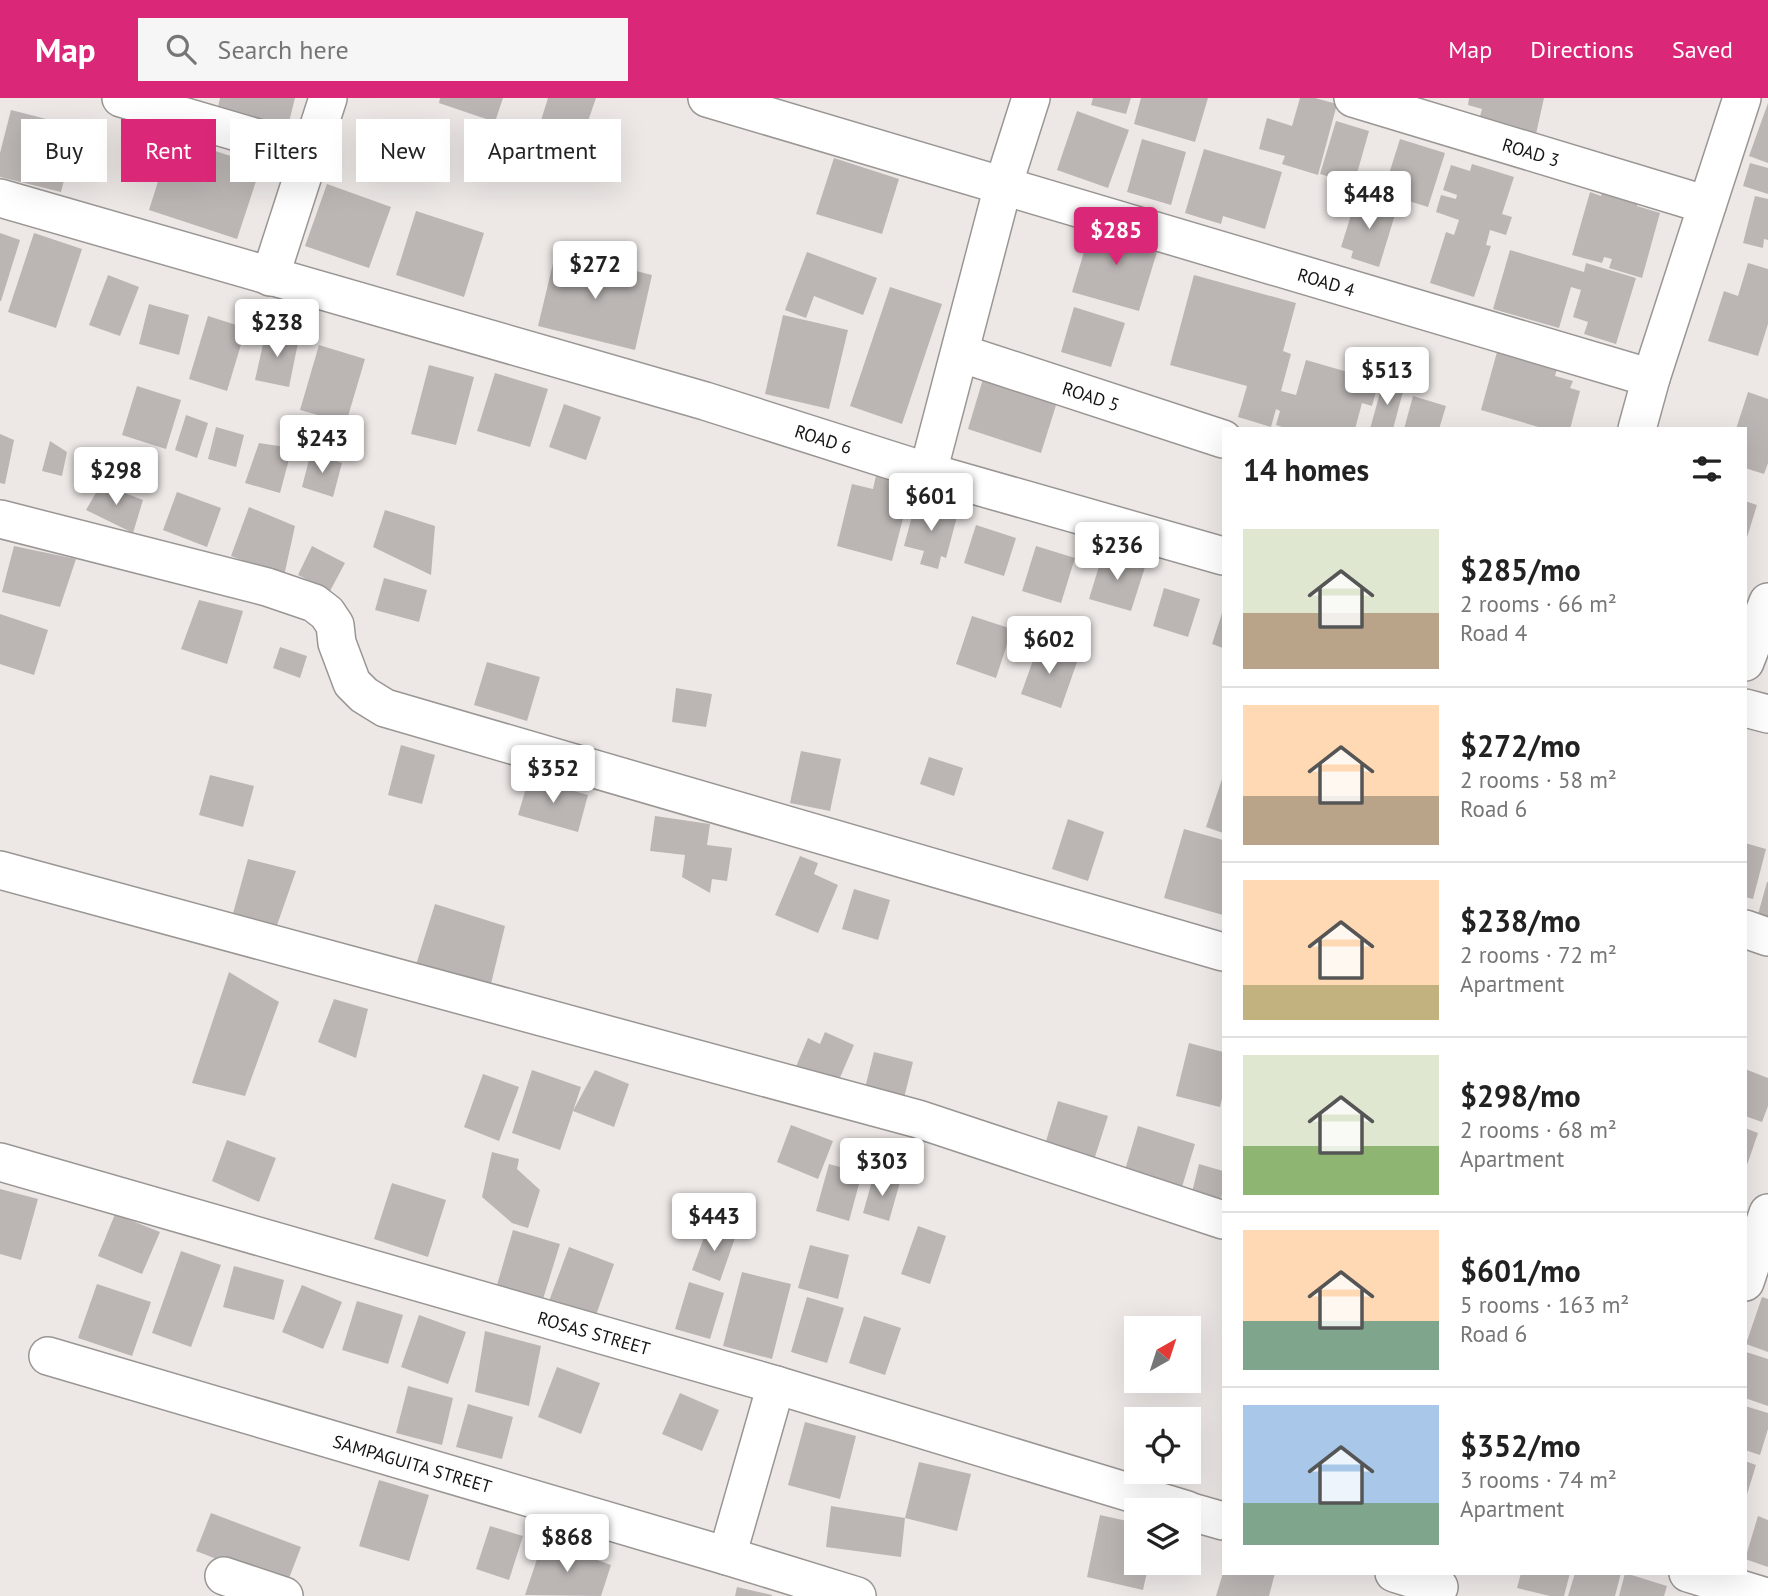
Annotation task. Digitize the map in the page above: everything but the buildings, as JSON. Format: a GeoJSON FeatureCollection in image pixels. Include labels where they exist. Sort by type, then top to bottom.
{"type":"FeatureCollection","features":[{"type":"Feature","properties":{"kind":"street"},"geometry":{"type":"LineString","coordinates":[[121,98],[230,130]]}},
{"type":"Feature","properties":{"kind":"street"},"geometry":{"type":"LineString","coordinates":[[321,119],[328,98]]}},
{"type":"Feature","properties":{"kind":"street","name":"ROAD 4"},"geometry":{"type":"LineString","coordinates":[[707,98],[1651,378]]}},
{"type":"Feature","properties":{"kind":"street"},"geometry":{"type":"LineString","coordinates":[[929,472],[1003,186],[1031,98]]}},
{"type":"Feature","properties":{"kind":"street","name":"ROAD 3"},"geometry":{"type":"LineString","coordinates":[[1353,98],[1707,205]]}},
{"type":"Feature","properties":{"kind":"street"},"geometry":{"type":"LineString","coordinates":[[1638,427],[1742,98]]}},
{"type":"Feature","properties":{"kind":"street"},"geometry":{"type":"LineString","coordinates":[[270,277],[300,182]]}},
{"type":"Feature","properties":{"kind":"street","name":"ROAD 6"},"geometry":{"type":"LineString","coordinates":[[0,198],[705,401],[929,472],[1222,556]]}},
{"type":"Feature","properties":{"kind":"street","name":"ROAD 5"},"geometry":{"type":"LineString","coordinates":[[960,353],[1222,439]]}},
{"type":"Feature","properties":{"kind":"street"},"geometry":{"type":"LineString","coordinates":[[0,519],[267,587],[314,603],[327,613],[335,625],[337,643],[352,683],[364,695],[385,708],[1222,952]]}},
{"type":"Feature","properties":{"kind":"street"},"geometry":{"type":"LineString","coordinates":[[1747,657],[1768,602]]}},
{"type":"Feature","properties":{"kind":"street"},"geometry":{"type":"LineString","coordinates":[[1747,709],[1768,714]]}},
{"type":"Feature","properties":{"kind":"street"},"geometry":{"type":"LineString","coordinates":[[0,870],[918,1119],[1222,1220]]}},
{"type":"Feature","properties":{"kind":"street"},"geometry":{"type":"LineString","coordinates":[[1747,930],[1768,937]]}},
{"type":"Feature","properties":{"kind":"street","name":"ROSAS STREET"},"geometry":{"type":"LineString","coordinates":[[0,1161],[776,1385],[1148,1498]]}},
{"type":"Feature","properties":{"kind":"street"},"geometry":{"type":"LineString","coordinates":[[1747,1276],[1768,1213]]}},
{"type":"Feature","properties":{"kind":"street","name":"SAMPAGUITA STREET"},"geometry":{"type":"LineString","coordinates":[[48,1356],[857,1596]]}},
{"type":"Feature","properties":{"kind":"street"},"geometry":{"type":"LineString","coordinates":[[727,1556],[776,1385]]}},
{"type":"Feature","properties":{"kind":"street","name":"ROSAS STREET"},"geometry":{"type":"LineString","coordinates":[[1201,1514],[1222,1521]]}},
{"type":"Feature","properties":{"kind":"street"},"geometry":{"type":"LineString","coordinates":[[1402,1575],[1440,1585]]}},
{"type":"Feature","properties":{"kind":"street"},"geometry":{"type":"LineString","coordinates":[[1695,1575],[1763,1596]]}},
{"type":"Feature","properties":{"kind":"street"},"geometry":{"type":"LineString","coordinates":[[224,1576],[284,1596]]}}]}
